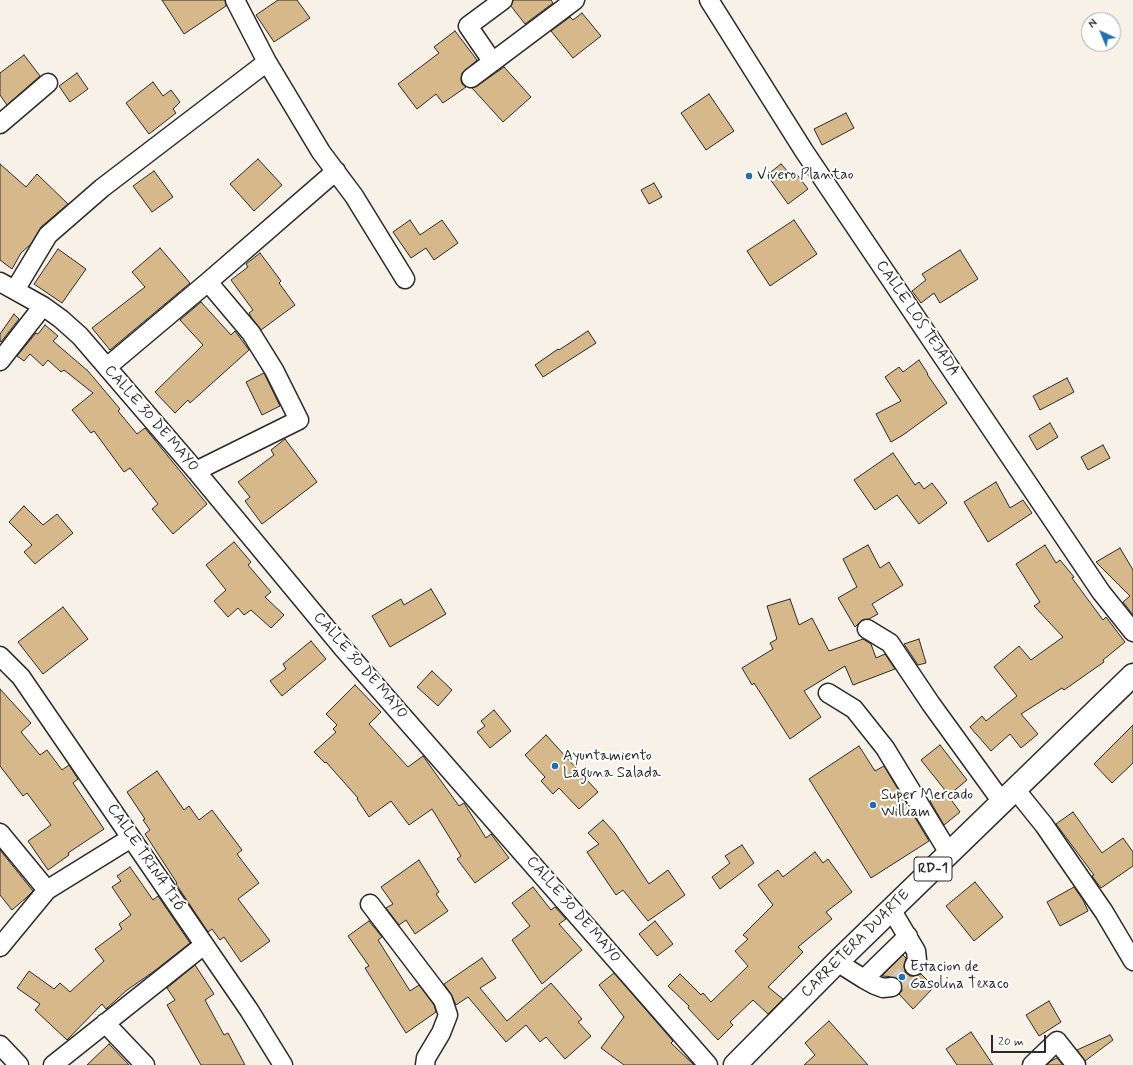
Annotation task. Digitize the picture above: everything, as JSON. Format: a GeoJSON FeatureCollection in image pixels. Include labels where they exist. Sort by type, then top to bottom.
{"type":"FeatureCollection","features":[{"type":"Feature","properties":{"kind":"main road","name":"CARRETERA DUARTE"},"geometry":{"type":"LineString","coordinates":[[735,1065],[891,909],[1133,675]]}},
{"type":"Feature","properties":{"kind":"street"},"geometry":{"type":"LineString","coordinates":[[235,0],[267,62],[321,152],[336,170],[354,196],[405,279]]}},
{"type":"Feature","properties":{"kind":"street"},"geometry":{"type":"LineString","coordinates":[[492,62],[468,26],[503,0]]}},
{"type":"Feature","properties":{"kind":"street"},"geometry":{"type":"LineString","coordinates":[[470,78],[575,0]]}},
{"type":"Feature","properties":{"kind":"street","name":"CALLE LOS TEJADA"},"geometry":{"type":"LineString","coordinates":[[709,0],[818,170],[1101,592],[1133,632]]}},
{"type":"Feature","properties":{"kind":"street"},"geometry":{"type":"LineString","coordinates":[[8,286],[48,235],[102,188],[267,62]]}},
{"type":"Feature","properties":{"kind":"street"},"geometry":{"type":"LineString","coordinates":[[0,124],[48,84]]}},
{"type":"Feature","properties":{"kind":"street"},"geometry":{"type":"LineString","coordinates":[[106,367],[208,282],[336,170]]}},
{"type":"Feature","properties":{"kind":"street"},"geometry":{"type":"LineString","coordinates":[[196,471],[299,420],[274,370],[251,333],[208,282]]}},
{"type":"Feature","properties":{"kind":"street","name":"CALLE 30 DE MAYO"},"geometry":{"type":"LineString","coordinates":[[8,286],[43,306],[61,319],[80,336],[196,471],[342,647],[708,1065]]}},
{"type":"Feature","properties":{"kind":"street"},"geometry":{"type":"LineString","coordinates":[[0,361],[43,306]]}},
{"type":"Feature","properties":{"kind":"street"},"geometry":{"type":"LineString","coordinates":[[867,629],[890,642],[930,704],[1008,796],[1044,825],[1131,953]]}},
{"type":"Feature","properties":{"kind":"street","name":"CALLE TRINA TIÓ"},"geometry":{"type":"LineString","coordinates":[[0,656],[21,677],[249,1010],[283,1065]]}},
{"type":"Feature","properties":{"kind":"street"},"geometry":{"type":"LineString","coordinates":[[828,693],[854,708],[885,748],[949,853]]}},
{"type":"Feature","properties":{"kind":"street"},"geometry":{"type":"LineString","coordinates":[[0,833],[47,890]]}},
{"type":"Feature","properties":{"kind":"street"},"geometry":{"type":"LineString","coordinates":[[0,947],[47,890],[131,838]]}},
{"type":"Feature","properties":{"kind":"street"},"geometry":{"type":"LineString","coordinates":[[370,904],[443,1000],[448,1015],[441,1033],[426,1058],[425,1065]]}},
{"type":"Feature","properties":{"kind":"street"},"geometry":{"type":"LineString","coordinates":[[891,909],[916,950],[917,960],[914,966]]}},
{"type":"Feature","properties":{"kind":"street"},"geometry":{"type":"LineString","coordinates":[[864,979],[908,936]]}},
{"type":"Feature","properties":{"kind":"street"},"geometry":{"type":"LineString","coordinates":[[53,1065],[204,945]]}},
{"type":"Feature","properties":{"kind":"street"},"geometry":{"type":"LineString","coordinates":[[837,962],[864,979],[883,988],[892,987]]}},
{"type":"Feature","properties":{"kind":"street"},"geometry":{"type":"LineString","coordinates":[[105,1023],[145,1065]]}},
{"type":"Feature","properties":{"kind":"street"},"geometry":{"type":"LineString","coordinates":[[1032,1065],[1057,1041],[1076,1065]]}},
{"type":"Feature","properties":{"kind":"street"},"geometry":{"type":"LineString","coordinates":[[0,1045],[19,1065]]}},
{"type":"Feature","properties":{"kind":"building"},"geometry":{"type":"Polygon","coordinates":[[[162,0],[225,0],[226,6],[184,34],[162,0]]]}},
{"type":"Feature","properties":{"kind":"building"},"geometry":{"type":"Polygon","coordinates":[[[278,0],[297,0],[310,18],[274,42],[256,15],[278,0]]]}},
{"type":"Feature","properties":{"kind":"building"},"geometry":{"type":"Polygon","coordinates":[[[513,0],[551,0],[553,3],[525,24],[511,6],[513,0]]]}},
{"type":"Feature","properties":{"kind":"building"},"geometry":{"type":"Polygon","coordinates":[[[582,13],[601,36],[573,58],[551,31],[570,17],[573,20],[582,13]]]}},
{"type":"Feature","properties":{"kind":"building"},"geometry":{"type":"Polygon","coordinates":[[[455,31],[477,60],[462,74],[462,84],[466,87],[443,103],[436,94],[417,109],[398,84],[439,53],[434,47],[455,31]]]}},
{"type":"Feature","properties":{"kind":"building"},"geometry":{"type":"Polygon","coordinates":[[[24,55],[40,76],[7,105],[0,95],[0,73],[24,55]]]}},
{"type":"Feature","properties":{"kind":"building"},"geometry":{"type":"Polygon","coordinates":[[[504,67],[531,97],[503,122],[472,88],[504,67]]]}},
{"type":"Feature","properties":{"kind":"building"},"geometry":{"type":"Polygon","coordinates":[[[77,73],[88,89],[70,102],[59,86],[77,73]]]}},
{"type":"Feature","properties":{"kind":"building"},"geometry":{"type":"Polygon","coordinates":[[[153,82],[163,96],[171,90],[180,102],[173,109],[176,113],[149,134],[126,103],[153,82]]]}},
{"type":"Feature","properties":{"kind":"building"},"geometry":{"type":"Polygon","coordinates":[[[709,94],[734,131],[706,150],[681,113],[709,94]]]}},
{"type":"Feature","properties":{"kind":"building"},"geometry":{"type":"Polygon","coordinates":[[[846,113],[854,128],[822,145],[814,129],[846,113]]]}},
{"type":"Feature","properties":{"kind":"building"},"geometry":{"type":"Polygon","coordinates":[[[258,159],[282,185],[254,211],[230,184],[258,159]]]}},
{"type":"Feature","properties":{"kind":"building"},"geometry":{"type":"Polygon","coordinates":[[[0,164],[26,187],[37,174],[68,204],[41,227],[31,244],[21,253],[12,269],[0,260],[0,164]]]}},
{"type":"Feature","properties":{"kind":"building"},"geometry":{"type":"Polygon","coordinates":[[[781,164],[791,175],[795,172],[808,189],[788,204],[767,175],[781,164]]]}},
{"type":"Feature","properties":{"kind":"building"},"geometry":{"type":"Polygon","coordinates":[[[154,171],[173,197],[152,212],[133,186],[154,171]]]}},
{"type":"Feature","properties":{"kind":"building"},"geometry":{"type":"Polygon","coordinates":[[[654,183],[662,197],[649,204],[641,190],[654,183]]]}},
{"type":"Feature","properties":{"kind":"building"},"geometry":{"type":"Polygon","coordinates":[[[410,220],[420,235],[442,220],[458,243],[434,260],[426,248],[411,258],[393,232],[410,220]]]}},
{"type":"Feature","properties":{"kind":"building"},"geometry":{"type":"Polygon","coordinates":[[[794,220],[817,254],[770,286],[747,251],[794,220]]]}},
{"type":"Feature","properties":{"kind":"building"},"geometry":{"type":"Polygon","coordinates":[[[160,248],[190,283],[110,350],[92,328],[145,287],[132,272],[160,248]]]}},
{"type":"Feature","properties":{"kind":"building"},"geometry":{"type":"Polygon","coordinates":[[[58,249],[86,269],[62,303],[34,284],[58,249]]]}},
{"type":"Feature","properties":{"kind":"building"},"geometry":{"type":"Polygon","coordinates":[[[960,250],[978,279],[940,303],[934,293],[921,303],[912,291],[926,280],[922,274],[960,250]]]}},
{"type":"Feature","properties":{"kind":"building"},"geometry":{"type":"Polygon","coordinates":[[[260,253],[281,281],[279,283],[295,305],[261,330],[249,313],[253,310],[231,280],[248,267],[246,264],[260,253]]]}},
{"type":"Feature","properties":{"kind":"building"},"geometry":{"type":"Polygon","coordinates":[[[201,302],[231,335],[235,331],[249,350],[190,403],[188,400],[175,413],[155,392],[203,345],[180,320],[201,302]]]}},
{"type":"Feature","properties":{"kind":"building"},"geometry":{"type":"Polygon","coordinates":[[[14,314],[19,319],[1,342],[0,334],[14,314]]]}},
{"type":"Feature","properties":{"kind":"building"},"geometry":{"type":"Polygon","coordinates":[[[45,325],[58,336],[53,341],[88,371],[120,409],[118,411],[137,434],[145,428],[207,504],[173,534],[152,509],[158,504],[130,468],[124,472],[94,431],[91,433],[72,410],[93,393],[64,370],[61,372],[48,360],[43,366],[30,354],[24,361],[17,356],[36,333],[38,334],[45,325]]]}},
{"type":"Feature","properties":{"kind":"building"},"geometry":{"type":"Polygon","coordinates":[[[588,331],[596,343],[543,377],[535,365],[588,331]]]}},
{"type":"Feature","properties":{"kind":"building"},"geometry":{"type":"Polygon","coordinates":[[[919,360],[947,403],[891,442],[876,414],[901,401],[885,377],[899,367],[903,372],[919,360]]]}},
{"type":"Feature","properties":{"kind":"building"},"geometry":{"type":"Polygon","coordinates":[[[264,373],[280,406],[262,415],[246,382],[264,373]]]}},
{"type":"Feature","properties":{"kind":"building"},"geometry":{"type":"Polygon","coordinates":[[[1067,378],[1074,392],[1040,410],[1033,396],[1067,378]]]}},
{"type":"Feature","properties":{"kind":"building"},"geometry":{"type":"Polygon","coordinates":[[[1050,423],[1058,437],[1037,450],[1029,436],[1050,423]]]}},
{"type":"Feature","properties":{"kind":"building"},"geometry":{"type":"Polygon","coordinates":[[[285,439],[317,482],[262,524],[245,501],[250,497],[238,482],[274,455],[271,450],[285,439]]]}},
{"type":"Feature","properties":{"kind":"building"},"geometry":{"type":"Polygon","coordinates":[[[1103,445],[1110,458],[1088,470],[1081,457],[1103,445]]]}},
{"type":"Feature","properties":{"kind":"building"},"geometry":{"type":"Polygon","coordinates":[[[893,453],[915,485],[919,482],[924,489],[932,483],[947,503],[919,524],[897,495],[875,510],[854,480],[893,453]]]}},
{"type":"Feature","properties":{"kind":"building"},"geometry":{"type":"Polygon","coordinates":[[[996,482],[1010,508],[1023,500],[1032,513],[988,542],[964,502],[996,482]]]}},
{"type":"Feature","properties":{"kind":"building"},"geometry":{"type":"Polygon","coordinates":[[[24,506],[43,525],[57,514],[73,533],[35,564],[24,552],[32,545],[9,522],[24,506]]]}},
{"type":"Feature","properties":{"kind":"building"},"geometry":{"type":"Polygon","coordinates":[[[234,542],[251,562],[248,565],[271,592],[265,597],[284,615],[271,628],[251,610],[244,615],[238,608],[228,617],[214,601],[226,590],[206,565],[234,542]]]}},
{"type":"Feature","properties":{"kind":"building"},"geometry":{"type":"Polygon","coordinates":[[[868,545],[880,568],[889,562],[903,585],[872,604],[878,614],[869,619],[862,620],[855,627],[838,598],[857,587],[843,559],[868,545]]]}},
{"type":"Feature","properties":{"kind":"building"},"geometry":{"type":"Polygon","coordinates":[[[1045,545],[1056,563],[1060,560],[1074,577],[1072,578],[1103,620],[1106,617],[1125,642],[1103,660],[1104,662],[1064,690],[1062,688],[1021,714],[1038,734],[1021,748],[1010,734],[991,751],[970,727],[982,716],[986,721],[1017,696],[994,667],[1019,646],[1031,660],[1063,637],[1034,606],[1040,602],[1016,564],[1045,545]]]}},
{"type":"Feature","properties":{"kind":"building"},"geometry":{"type":"Polygon","coordinates":[[[1120,548],[1133,570],[1133,615],[1123,602],[1130,596],[1096,562],[1120,548]]]}},
{"type":"Feature","properties":{"kind":"building"},"geometry":{"type":"Polygon","coordinates":[[[431,589],[446,614],[390,647],[372,616],[401,599],[404,605],[431,589]]]}},
{"type":"Feature","properties":{"kind":"building"},"geometry":{"type":"Polygon","coordinates":[[[790,599],[799,625],[812,618],[829,651],[863,639],[871,644],[876,658],[885,654],[895,669],[853,685],[845,666],[804,691],[821,717],[790,739],[754,683],[752,685],[742,668],[773,649],[770,643],[777,639],[767,606],[790,599]]]}},
{"type":"Feature","properties":{"kind":"building"},"geometry":{"type":"Polygon","coordinates":[[[63,607],[88,639],[43,674],[18,642],[63,607]]]}},
{"type":"Feature","properties":{"kind":"building"},"geometry":{"type":"Polygon","coordinates":[[[919,639],[926,663],[918,665],[904,644],[919,639]]]}},
{"type":"Feature","properties":{"kind":"building"},"geometry":{"type":"Polygon","coordinates":[[[311,641],[326,659],[282,696],[270,681],[286,669],[283,664],[311,641]]]}},
{"type":"Feature","properties":{"kind":"building"},"geometry":{"type":"Polygon","coordinates":[[[432,671],[452,690],[438,706],[417,687],[432,671]]]}},
{"type":"Feature","properties":{"kind":"building"},"geometry":{"type":"Polygon","coordinates":[[[355,685],[381,712],[369,724],[408,767],[423,756],[459,806],[464,803],[486,838],[491,834],[509,858],[475,883],[457,859],[461,856],[432,809],[409,825],[391,801],[369,817],[357,799],[358,798],[326,762],[325,763],[314,752],[336,732],[333,729],[337,725],[326,714],[355,685]]]}},
{"type":"Feature","properties":{"kind":"building"},"geometry":{"type":"Polygon","coordinates":[[[0,689],[31,723],[21,732],[40,755],[47,750],[62,770],[69,765],[78,779],[73,783],[104,829],[68,853],[69,855],[48,870],[28,841],[51,825],[27,793],[23,796],[0,766],[0,689]]]}},
{"type":"Feature","properties":{"kind":"building"},"geometry":{"type":"Polygon","coordinates":[[[494,710],[511,731],[490,748],[477,732],[485,726],[481,721],[494,710]]]}},
{"type":"Feature","properties":{"kind":"building"},"geometry":{"type":"Polygon","coordinates":[[[1133,725],[1133,763],[1112,783],[1094,764],[1133,725]]]}},
{"type":"Feature","properties":{"kind":"building","name":"Ayuntamiento Laguna Salada"},"geometry":{"type":"Polygon","coordinates":[[[546,735],[598,792],[579,809],[559,788],[553,794],[541,781],[545,777],[525,755],[546,735]]]}},
{"type":"Feature","properties":{"kind":"building"},"geometry":{"type":"Polygon","coordinates":[[[940,745],[967,780],[949,795],[921,760],[940,745]]]}},
{"type":"Feature","properties":{"kind":"building"},"geometry":{"type":"Polygon","coordinates":[[[859,746],[875,771],[884,766],[929,841],[871,878],[809,779],[859,746]]]}},
{"type":"Feature","properties":{"kind":"building"},"geometry":{"type":"Polygon","coordinates":[[[157,771],[184,810],[189,806],[199,820],[212,810],[242,850],[237,854],[259,883],[238,899],[270,941],[241,962],[224,937],[220,940],[212,929],[208,932],[145,834],[150,830],[143,820],[145,819],[127,792],[157,771]]]}},
{"type":"Feature","properties":{"kind":"building"},"geometry":{"type":"Polygon","coordinates":[[[944,790],[960,812],[944,825],[930,801],[944,790]]]}},
{"type":"Feature","properties":{"kind":"building"},"geometry":{"type":"Polygon","coordinates":[[[1073,812],[1102,853],[1123,838],[1133,852],[1133,866],[1101,888],[1092,876],[1094,875],[1056,824],[1073,812]]]}},
{"type":"Feature","properties":{"kind":"building"},"geometry":{"type":"Polygon","coordinates":[[[603,820],[615,833],[649,884],[668,870],[685,895],[648,921],[623,890],[616,895],[587,852],[599,844],[588,833],[603,820]]]}},
{"type":"Feature","properties":{"kind":"building"},"geometry":{"type":"Polygon","coordinates":[[[742,845],[754,863],[720,889],[712,877],[730,863],[725,856],[742,845]]]}},
{"type":"Feature","properties":{"kind":"building"},"geometry":{"type":"Polygon","coordinates":[[[0,850],[33,891],[12,910],[0,895],[0,850]]]}},
{"type":"Feature","properties":{"kind":"building"},"geometry":{"type":"Polygon","coordinates":[[[815,852],[823,863],[828,859],[852,892],[826,912],[832,919],[798,947],[803,952],[768,987],[783,999],[768,1014],[753,1000],[730,1022],[733,1025],[718,1040],[688,1008],[689,1006],[668,986],[680,974],[701,995],[703,993],[711,1002],[748,966],[735,951],[748,939],[743,935],[773,905],[758,885],[778,870],[783,877],[815,852]]]}},
{"type":"Feature","properties":{"kind":"building"},"geometry":{"type":"Polygon","coordinates":[[[419,860],[439,892],[436,894],[448,911],[415,934],[406,920],[399,925],[386,908],[393,904],[381,887],[419,860]]]}},
{"type":"Feature","properties":{"kind":"building"},"geometry":{"type":"Polygon","coordinates":[[[130,867],[153,900],[158,896],[190,943],[127,990],[106,1009],[102,1004],[67,1040],[35,1010],[40,1004],[17,988],[29,971],[54,989],[60,983],[70,992],[104,961],[95,949],[122,929],[119,924],[131,915],[112,887],[121,881],[117,876],[130,867]]]}},
{"type":"Feature","properties":{"kind":"building"},"geometry":{"type":"Polygon","coordinates":[[[975,882],[1003,917],[974,941],[946,906],[975,882]]]}},
{"type":"Feature","properties":{"kind":"building"},"geometry":{"type":"Polygon","coordinates":[[[533,887],[551,910],[555,907],[566,919],[559,924],[582,950],[542,984],[512,940],[530,926],[512,903],[533,887]]]}},
{"type":"Feature","properties":{"kind":"building"},"geometry":{"type":"Polygon","coordinates":[[[1074,887],[1083,900],[1088,911],[1060,926],[1047,902],[1074,887]]]}},
{"type":"Feature","properties":{"kind":"building"},"geometry":{"type":"Polygon","coordinates":[[[369,921],[382,937],[378,940],[410,991],[419,985],[434,1005],[436,1012],[406,1033],[365,968],[369,966],[348,936],[369,921]]]}},
{"type":"Feature","properties":{"kind":"building"},"geometry":{"type":"Polygon","coordinates":[[[655,921],[673,944],[657,956],[639,934],[655,921]]]}},
{"type":"Feature","properties":{"kind":"building"},"geometry":{"type":"Polygon","coordinates":[[[903,955],[906,958],[904,966],[905,972],[910,976],[921,974],[934,987],[913,1009],[899,994],[902,991],[900,980],[896,977],[882,976],[903,955]]]}},
{"type":"Feature","properties":{"kind":"building"},"geometry":{"type":"Polygon","coordinates":[[[482,958],[496,978],[480,988],[507,1021],[551,983],[582,1019],[578,1022],[591,1036],[565,1059],[546,1037],[540,1042],[526,1025],[506,1042],[468,997],[456,1005],[444,984],[482,958]]]}},
{"type":"Feature","properties":{"kind":"building"},"geometry":{"type":"Polygon","coordinates":[[[195,965],[214,994],[205,1000],[224,1035],[228,1033],[245,1065],[201,1065],[167,1005],[175,1000],[167,988],[195,965]]]}},
{"type":"Feature","properties":{"kind":"building"},"geometry":{"type":"Polygon","coordinates":[[[614,973],[673,1041],[671,1043],[694,1065],[624,1065],[601,1048],[624,1017],[599,985],[614,973]]]}},
{"type":"Feature","properties":{"kind":"building"},"geometry":{"type":"Polygon","coordinates":[[[1049,1001],[1061,1022],[1039,1036],[1026,1015],[1049,1001]]]}},
{"type":"Feature","properties":{"kind":"building"},"geometry":{"type":"Polygon","coordinates":[[[829,1021],[868,1065],[804,1065],[815,1055],[805,1043],[829,1021]]]}},
{"type":"Feature","properties":{"kind":"building"},"geometry":{"type":"Polygon","coordinates":[[[971,1032],[993,1065],[957,1065],[946,1049],[971,1032]]]}},
{"type":"Feature","properties":{"kind":"building"},"geometry":{"type":"Polygon","coordinates":[[[1110,1035],[1113,1040],[1085,1061],[1077,1050],[1110,1035]]]}},
{"type":"Feature","properties":{"kind":"building"},"geometry":{"type":"Polygon","coordinates":[[[109,1044],[129,1065],[87,1065],[109,1044]]]}},
{"type":"Feature","properties":{"kind":"building"},"geometry":{"type":"Polygon","coordinates":[[[1057,1058],[1063,1065],[1047,1065],[1051,1061],[1057,1058]]]}},
{"type":"Feature","properties":{"kind":"tunnel"},"geometry":{"type":"LineString","coordinates":[[892,987],[914,966]]}},
{"type":"Feature","properties":{"kind":"place","name":"Vivero Plantao"},"geometry":{"type":"Point","coordinates":[749,176]}},
{"type":"Feature","properties":{"kind":"place","name":"Ayuntamiento Laguna Salada"},"geometry":{"type":"Point","coordinates":[555,766]}},
{"type":"Feature","properties":{"kind":"place","name":"Super Mercado William"},"geometry":{"type":"Point","coordinates":[873,805]}},
{"type":"Feature","properties":{"kind":"place","name":"Estacion de Gasolina Texaco"},"geometry":{"type":"Point","coordinates":[902,977]}}]}
